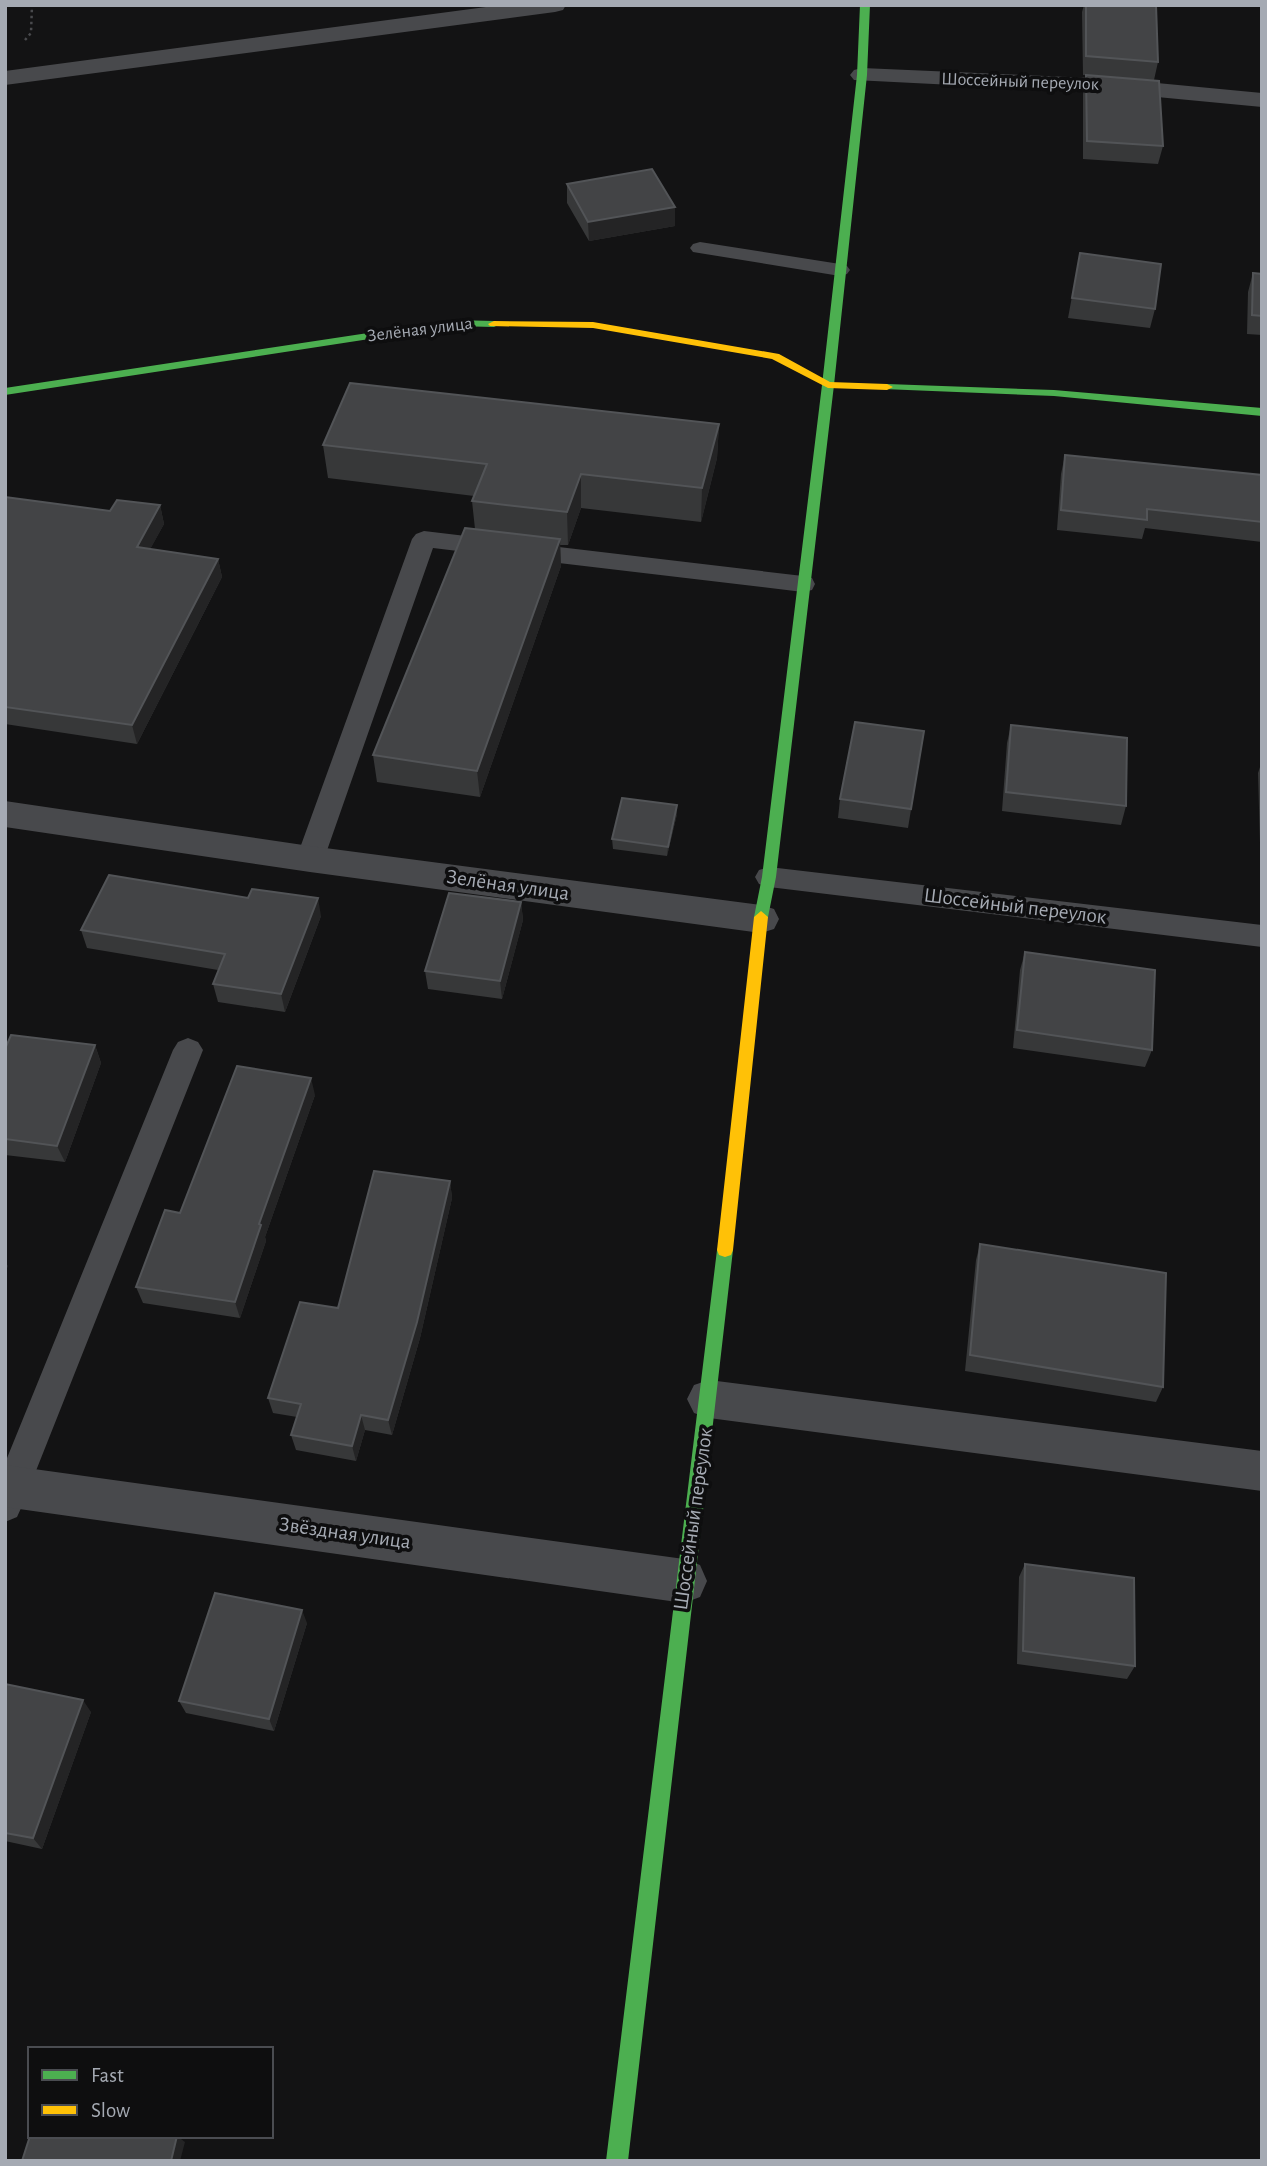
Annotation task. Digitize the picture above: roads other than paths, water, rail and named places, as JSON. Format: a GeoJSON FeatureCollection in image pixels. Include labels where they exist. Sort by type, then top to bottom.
{"type":"FeatureCollection","features":[{"type":"Feature","properties":{"kind":"street"},"geometry":{"type":"LineString","coordinates":[[5,78],[555,5]]}},
{"type":"Feature","properties":{"kind":"street","name":"Шоссейный переулок"},"geometry":{"type":"LineString","coordinates":[[617,2161],[684,1581],[709,1399],[761,919],[769,877],[828,385],[862,75],[865,5]]}},
{"type":"Feature","properties":{"kind":"street","name":"Шоссейный переулок"},"geometry":{"type":"LineString","coordinates":[[862,75],[1115,86],[1262,100]]}},
{"type":"Feature","properties":{"kind":"street","name":"Зелёная улица"},"geometry":{"type":"LineString","coordinates":[[5,392],[454,323],[593,325],[775,356],[828,385]]}},
{"type":"Feature","properties":{"kind":"street"},"geometry":{"type":"LineString","coordinates":[[828,385],[1054,393],[1262,412]]}},
{"type":"Feature","properties":{"kind":"street","name":"Зелёная улица"},"geometry":{"type":"LineString","coordinates":[[5,814],[310,859],[761,919]]}},
{"type":"Feature","properties":{"kind":"street"},"geometry":{"type":"LineString","coordinates":[[709,1399],[1262,1471]]}},
{"type":"Feature","properties":{"kind":"street","name":"Звёздная улица"},"geometry":{"type":"LineString","coordinates":[[8,1493],[684,1581]]}},
{"type":"Feature","properties":{"kind":"lane"},"geometry":{"type":"LineString","coordinates":[[700,248],[840,270]]}},
{"type":"Feature","properties":{"kind":"lane"},"geometry":{"type":"LineString","coordinates":[[310,859],[424,539],[803,584]]}},
{"type":"Feature","properties":{"kind":"lane","name":"Шоссейный переулок"},"geometry":{"type":"LineString","coordinates":[[769,877],[1262,936]]}},
{"type":"Feature","properties":{"kind":"lane"},"geometry":{"type":"LineString","coordinates":[[8,1493],[188,1050]]}}]}
